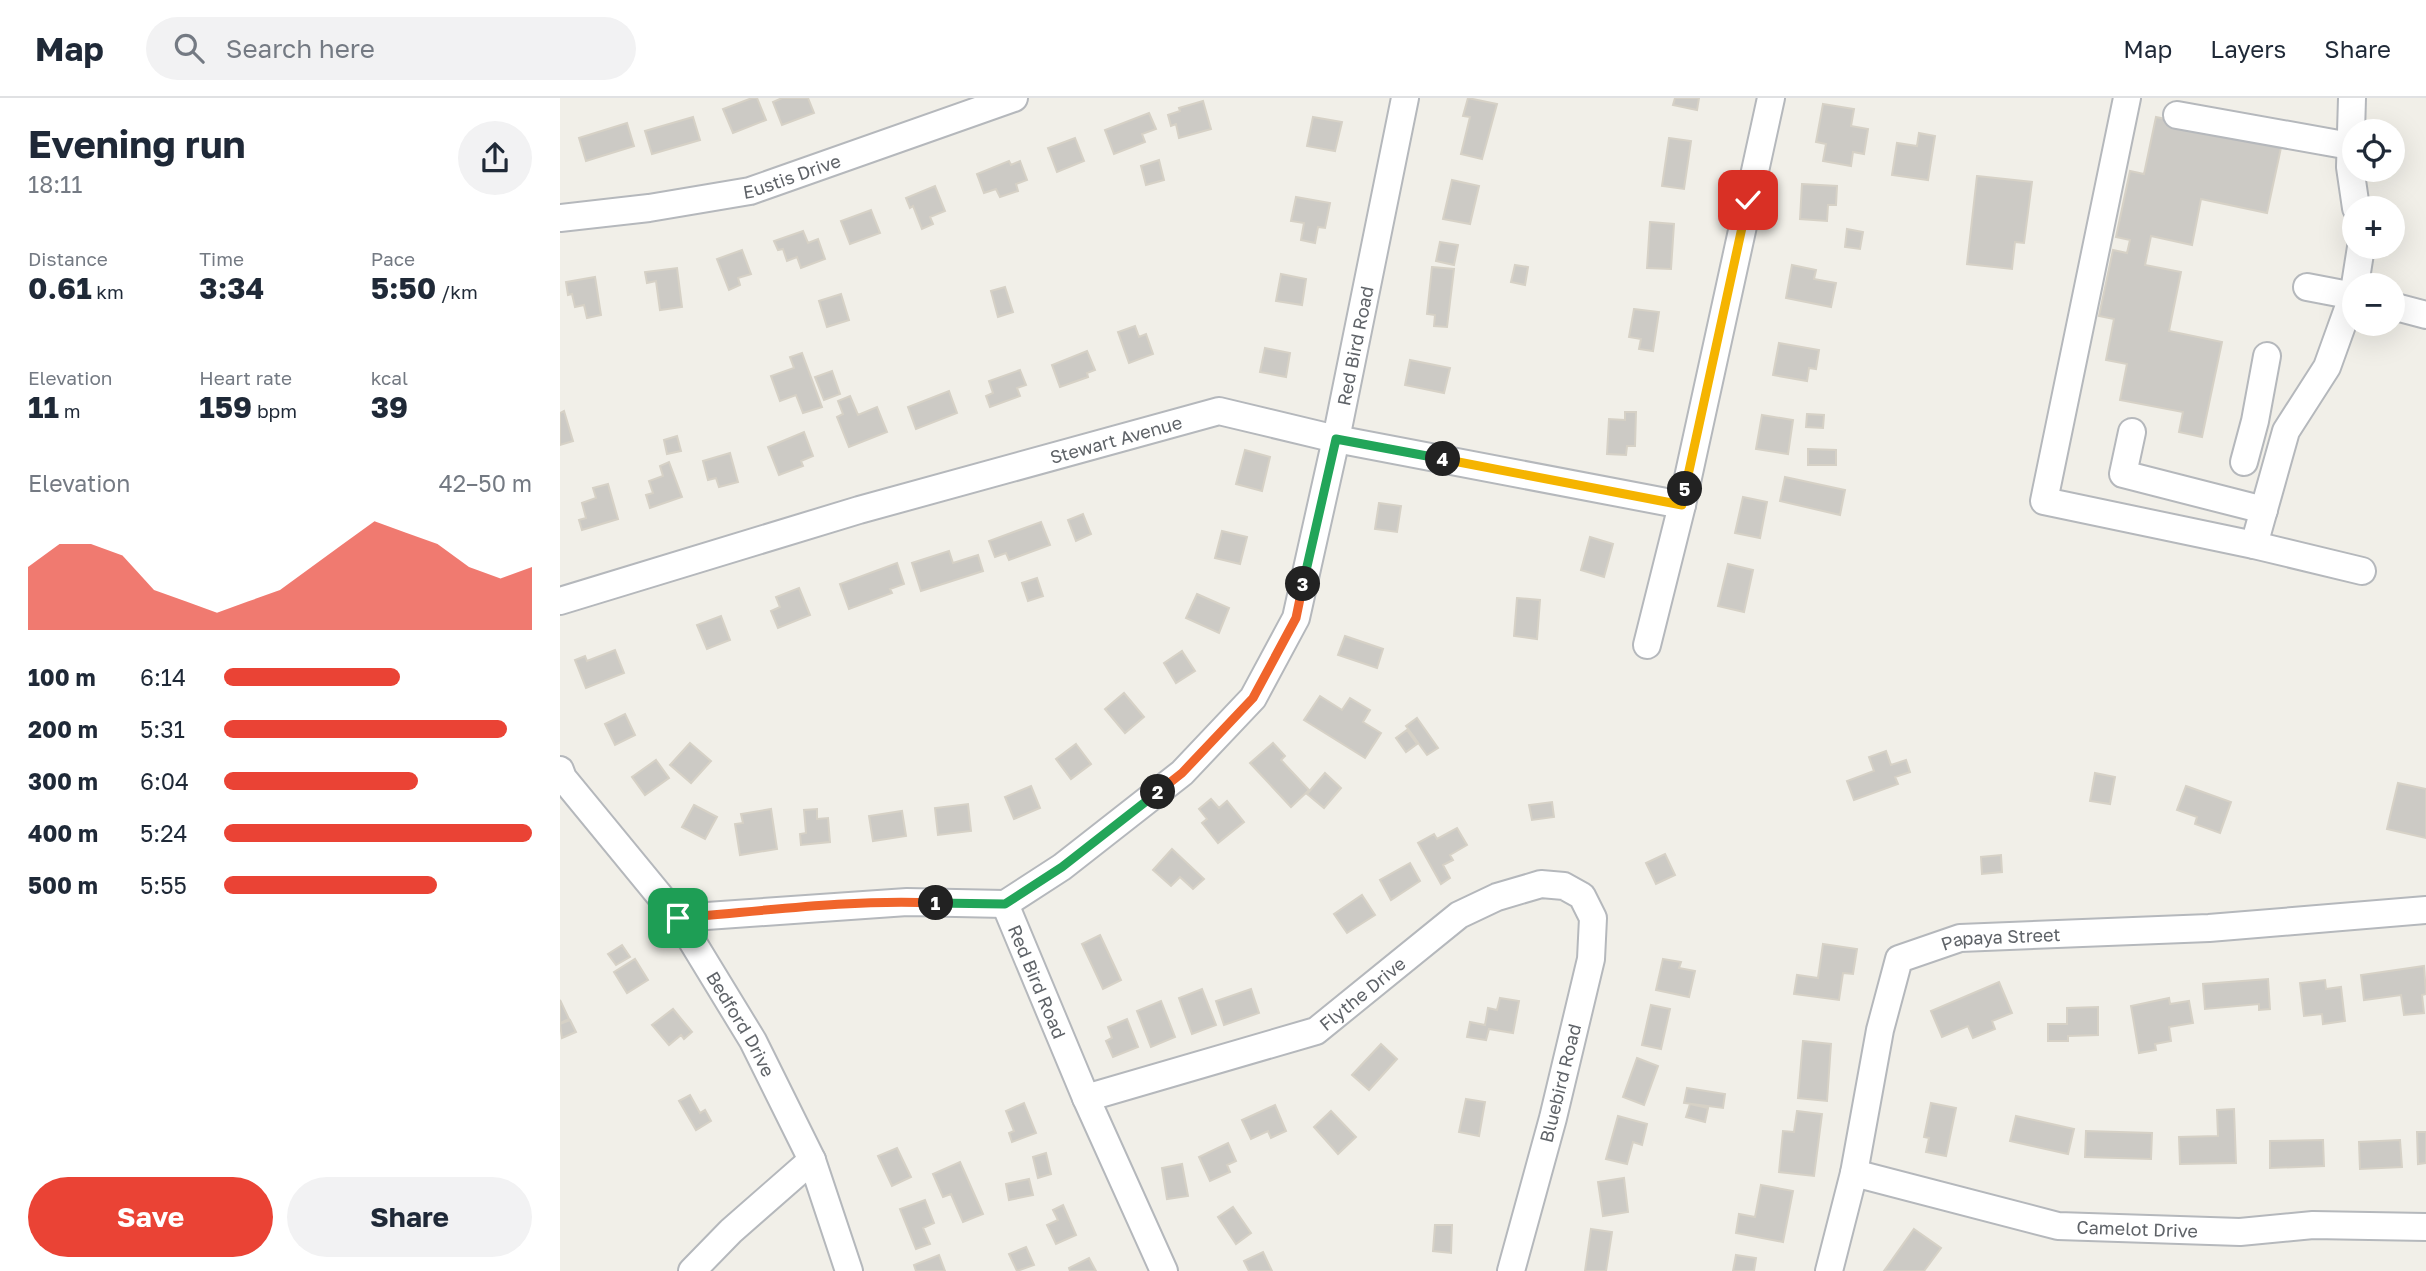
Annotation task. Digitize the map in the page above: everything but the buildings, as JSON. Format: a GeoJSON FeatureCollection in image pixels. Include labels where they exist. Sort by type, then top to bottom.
{"type":"FeatureCollection","features":[{"type":"Feature","properties":{"kind":"street","name":"Eustis Drive"},"geometry":{"type":"LineString","coordinates":[[560,218],[649,208],[750,191],[1014,98]]}},
{"type":"Feature","properties":{"kind":"street","name":"Red Bird Road"},"geometry":{"type":"LineString","coordinates":[[1164,1271],[1086,1098],[1005,904],[1062,867],[1182,773],[1253,698],[1296,618],[1336,439],[1405,98]]}},
{"type":"Feature","properties":{"kind":"street"},"geometry":{"type":"LineString","coordinates":[[1647,645],[1682,505],[1771,98]]}},
{"type":"Feature","properties":{"kind":"street"},"geometry":{"type":"LineString","coordinates":[[2127,98],[2044,501],[2254,545],[2362,571]]}},
{"type":"Feature","properties":{"kind":"street"},"geometry":{"type":"LineString","coordinates":[[2351,119],[2352,98]]}},
{"type":"Feature","properties":{"kind":"street"},"geometry":{"type":"LineString","coordinates":[[2177,115],[2342,145]]}},
{"type":"Feature","properties":{"kind":"street"},"geometry":{"type":"LineString","coordinates":[[2307,287],[2342,292]]}},
{"type":"Feature","properties":{"kind":"street"},"geometry":{"type":"LineString","coordinates":[[2405,309],[2426,315]]}},
{"type":"Feature","properties":{"kind":"street"},"geometry":{"type":"LineString","coordinates":[[2254,545],[2286,431],[2327,367],[2342,326]]}},
{"type":"Feature","properties":{"kind":"street"},"geometry":{"type":"LineString","coordinates":[[2244,462],[2267,356]]}},
{"type":"Feature","properties":{"kind":"street","name":"Stewart Avenue"},"geometry":{"type":"LineString","coordinates":[[560,601],[859,510],[1219,411],[1336,439],[1682,505]]}},
{"type":"Feature","properties":{"kind":"street"},"geometry":{"type":"LineString","coordinates":[[2255,421],[2286,431]]}},
{"type":"Feature","properties":{"kind":"street"},"geometry":{"type":"LineString","coordinates":[[2132,432],[2123,474],[2264,510]]}},
{"type":"Feature","properties":{"kind":"street","name":"Bedford Drive"},"geometry":{"type":"LineString","coordinates":[[560,770],[563,778],[678,918],[753,1041],[811,1160],[849,1271]]}},
{"type":"Feature","properties":{"kind":"street","name":"Flythe Drive"},"geometry":{"type":"LineString","coordinates":[[1086,1098],[1316,1031],[1460,915],[1497,897],[1541,884],[1564,886],[1582,896]]}},
{"type":"Feature","properties":{"kind":"street","name":"Bluebird Road"},"geometry":{"type":"LineString","coordinates":[[1511,1271],[1553,1118],[1591,959],[1593,918],[1582,896]]}},
{"type":"Feature","properties":{"kind":"street"},"geometry":{"type":"LineString","coordinates":[[678,918],[907,902],[1005,904]]}},
{"type":"Feature","properties":{"kind":"street","name":"Papaya Street"},"geometry":{"type":"LineString","coordinates":[[1829,1271],[1854,1173],[1880,1030],[1899,959],[1960,938],[2209,928],[2426,910]]}},
{"type":"Feature","properties":{"kind":"street"},"geometry":{"type":"LineString","coordinates":[[692,1271],[811,1160]]}},
{"type":"Feature","properties":{"kind":"street","name":"Camelot Drive"},"geometry":{"type":"LineString","coordinates":[[1854,1173],[2058,1226],[2240,1232],[2313,1225],[2426,1227]]}},
{"type":"Feature","properties":{"kind":"route"},"geometry":{"type":"LineString","coordinates":[[678,918],[907,902],[1005,904],[1062,867],[1182,773],[1253,698],[1296,618],[1336,439],[1682,505],[1748,200]]}}]}
